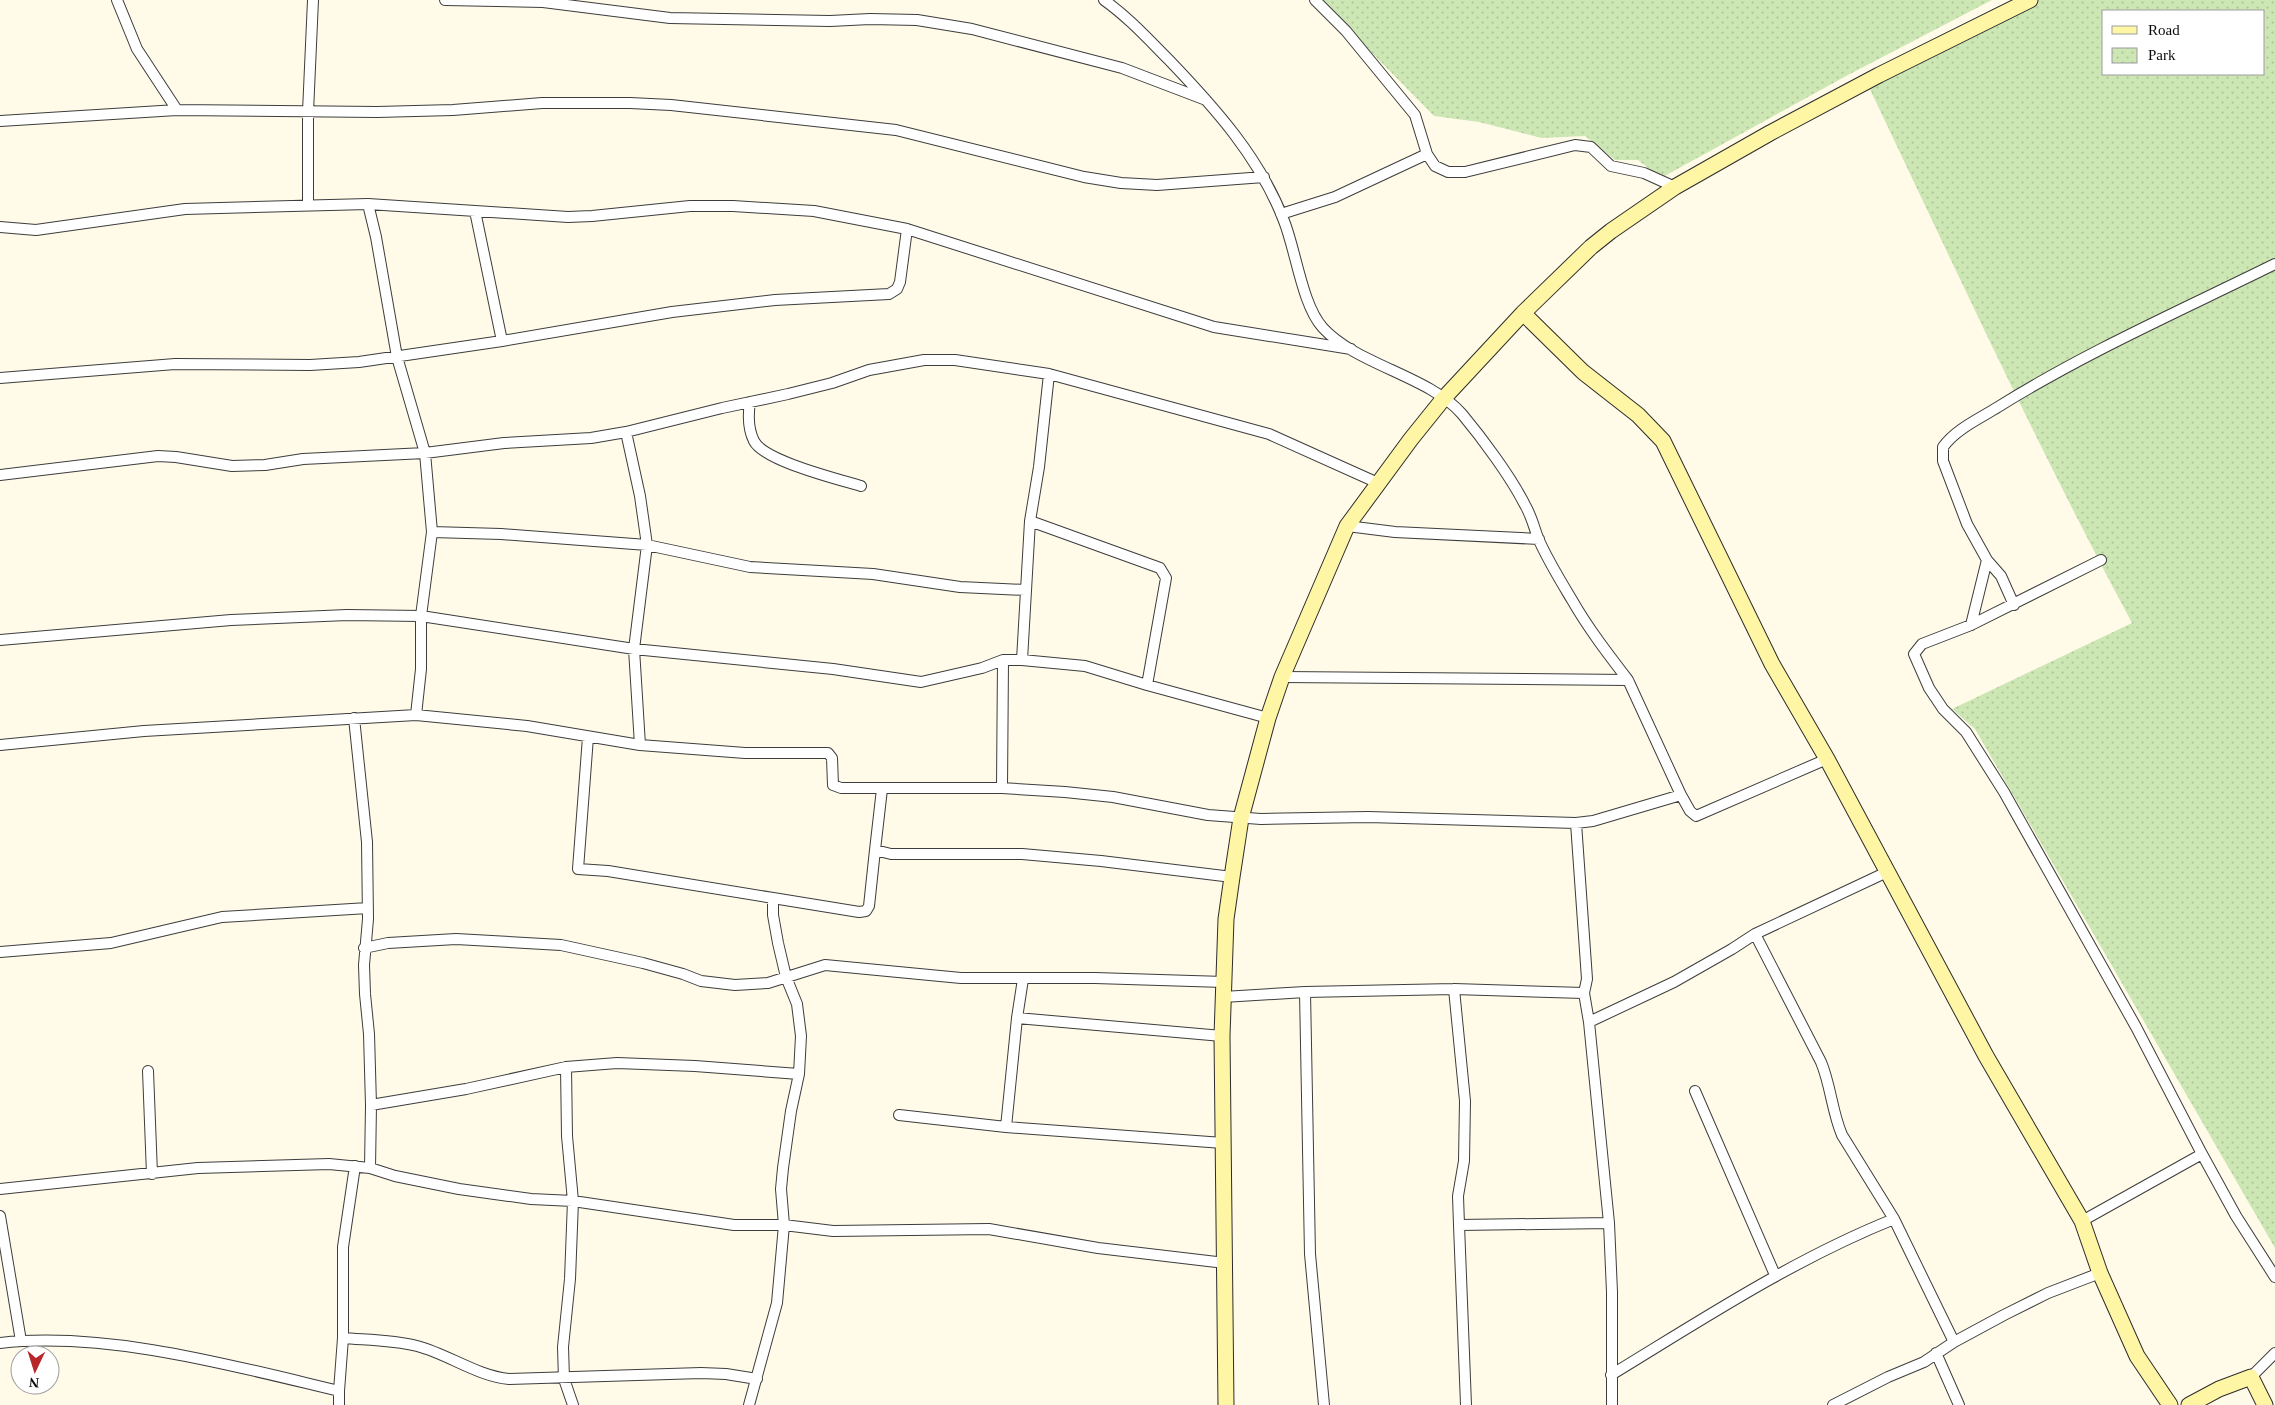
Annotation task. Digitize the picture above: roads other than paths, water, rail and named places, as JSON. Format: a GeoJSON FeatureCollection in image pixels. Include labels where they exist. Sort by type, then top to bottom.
{"type":"FeatureCollection","features":[{"type":"Feature","properties":{"kind":"main road"},"geometry":{"type":"LineString","coordinates":[[1226,1405],[1222,1036],[1226,919],[1241,818],[1268,718],[1282,677],[1347,526],[1444,398],[1523,313],[1591,246],[1632,215],[1675,188],[1835,98],[2030,0]]}},
{"type":"Feature","properties":{"kind":"main road"},"geometry":{"type":"LineString","coordinates":[[1523,313],[1583,372],[1659,434],[1689,490],[1772,664],[1827,759],[1986,1056],[2082,1221],[2100,1273],[2137,1356],[2170,1405]]}},
{"type":"Feature","properties":{"kind":"main road"},"geometry":{"type":"LineString","coordinates":[[2189,1405],[2219,1389],[2252,1377],[2265,1405]]}},
{"type":"Feature","properties":{"kind":"street"},"geometry":{"type":"LineString","coordinates":[[117,0],[137,49],[177,110]]}},
{"type":"Feature","properties":{"kind":"street"},"geometry":{"type":"LineString","coordinates":[[308,205],[308,112],[313,0]]}},
{"type":"Feature","properties":{"kind":"street"},"geometry":{"type":"LineString","coordinates":[[445,0],[543,2],[670,18],[830,21],[870,19],[917,20],[972,29],[1122,68],[1209,102]]}},
{"type":"Feature","properties":{"kind":"street"},"geometry":{"type":"LineString","coordinates":[[1104,0],[1121,12],[1209,102],[1264,177],[1295,250],[1308,303],[1323,328],[1351,349],[1444,398],[1461,412],[1494,457],[1525,504],[1539,539],[1589,627],[1628,680],[1690,812],[1696,816],[1827,759]]}},
{"type":"Feature","properties":{"kind":"street"},"geometry":{"type":"LineString","coordinates":[[1315,0],[1346,31],[1415,115],[1427,154],[1435,166],[1448,172],[1465,172],[1575,145],[1583,145],[1591,147],[1611,166],[1644,173],[1675,188]]}},
{"type":"Feature","properties":{"kind":"street"},"geometry":{"type":"LineString","coordinates":[[0,121],[177,110],[308,112],[453,110],[542,103],[671,104],[896,130],[1084,177],[1121,183],[1158,185],[1264,177]]}},
{"type":"Feature","properties":{"kind":"street"},"geometry":{"type":"LineString","coordinates":[[1281,214],[1335,196],[1427,154]]}},
{"type":"Feature","properties":{"kind":"street"},"geometry":{"type":"LineString","coordinates":[[368,204],[376,237],[396,357],[425,453],[432,532],[421,616],[421,669],[416,715]]}},
{"type":"Feature","properties":{"kind":"street"},"geometry":{"type":"LineString","coordinates":[[0,227],[36,230],[185,209],[276,208],[308,205],[368,204],[592,216],[690,206],[733,206],[814,211],[907,229],[1214,327],[1351,349]]}},
{"type":"Feature","properties":{"kind":"street"},"geometry":{"type":"LineString","coordinates":[[475,211],[502,342]]}},
{"type":"Feature","properties":{"kind":"street"},"geometry":{"type":"LineString","coordinates":[[0,378],[175,364],[310,365],[396,357],[502,342],[672,312],[775,300],[889,294],[897,289],[900,282],[907,229]]}},
{"type":"Feature","properties":{"kind":"street"},"geometry":{"type":"LineString","coordinates":[[2014,605],[2001,576],[1987,560],[1967,524],[1943,461],[1943,447],[1948,440],[2026,390],[2137,331],[2275,264]]}},
{"type":"Feature","properties":{"kind":"street"},"geometry":{"type":"LineString","coordinates":[[0,475],[158,456],[232,466],[265,465],[304,459],[425,453],[504,443],[591,438],[626,432],[832,383],[869,370],[924,360],[955,360],[1049,374],[1269,434],[1378,483]]}},
{"type":"Feature","properties":{"kind":"street"},"geometry":{"type":"LineString","coordinates":[[1022,660],[1030,521],[1039,467],[1049,374]]}},
{"type":"Feature","properties":{"kind":"street"},"geometry":{"type":"LineString","coordinates":[[750,402],[749,427],[754,442],[767,454],[860,486]]}},
{"type":"Feature","properties":{"kind":"street"},"geometry":{"type":"LineString","coordinates":[[626,432],[640,496],[647,545],[634,649],[640,746]]}},
{"type":"Feature","properties":{"kind":"street"},"geometry":{"type":"LineString","coordinates":[[1030,521],[1160,568],[1165,573],[1166,578],[1147,686]]}},
{"type":"Feature","properties":{"kind":"street"},"geometry":{"type":"LineString","coordinates":[[1347,526],[1395,532],[1539,539]]}},
{"type":"Feature","properties":{"kind":"street"},"geometry":{"type":"LineString","coordinates":[[432,532],[501,534],[647,545],[750,567],[873,574],[960,587],[1025,590]]}},
{"type":"Feature","properties":{"kind":"street"},"geometry":{"type":"LineString","coordinates":[[1971,625],[1987,560]]}},
{"type":"Feature","properties":{"kind":"street"},"geometry":{"type":"LineString","coordinates":[[2101,560],[2014,605],[1994,612],[1971,625],[1922,644],[1914,654],[1929,688],[1942,709],[1966,732],[2004,792],[2136,1027],[2236,1216],[2275,1278]]}},
{"type":"Feature","properties":{"kind":"street"},"geometry":{"type":"LineString","coordinates":[[0,640],[231,620],[347,615],[421,616],[634,649],[833,669],[920,682],[982,668],[1003,660],[1085,666],[1147,686],[1268,718]]}},
{"type":"Feature","properties":{"kind":"street"},"geometry":{"type":"LineString","coordinates":[[1002,788],[1003,660]]}},
{"type":"Feature","properties":{"kind":"street"},"geometry":{"type":"LineString","coordinates":[[1282,677],[1628,680]]}},
{"type":"Feature","properties":{"kind":"street"},"geometry":{"type":"LineString","coordinates":[[0,745],[144,731],[238,727],[276,722],[416,715],[526,726],[640,746],[745,753],[828,753],[832,758],[832,781],[836,788],[1002,788],[1113,797],[1208,815],[1241,818],[1368,817],[1576,822],[1593,821],[1681,795]]}},
{"type":"Feature","properties":{"kind":"street"},"geometry":{"type":"LineString","coordinates":[[354,718],[367,842],[368,908],[364,948],[365,994],[370,1034],[370,1168]]}},
{"type":"Feature","properties":{"kind":"street"},"geometry":{"type":"LineString","coordinates":[[588,738],[578,869],[608,871],[859,912],[866,911],[869,906],[882,789]]}},
{"type":"Feature","properties":{"kind":"street"},"geometry":{"type":"LineString","coordinates":[[1576,822],[1587,979],[1584,993],[1589,1022],[1609,1223],[1612,1292],[1612,1405]]}},
{"type":"Feature","properties":{"kind":"street"},"geometry":{"type":"LineString","coordinates":[[874,850],[891,854],[1022,854],[1101,860],[1232,877]]}},
{"type":"Feature","properties":{"kind":"street"},"geometry":{"type":"LineString","coordinates":[[1589,1022],[1674,982],[1755,934],[1887,872]]}},
{"type":"Feature","properties":{"kind":"street"},"geometry":{"type":"LineString","coordinates":[[749,1405],[777,1303],[784,1225],[781,1189],[785,1144],[799,1074],[801,1036],[797,1004],[786,978],[772,915],[773,898]]}},
{"type":"Feature","properties":{"kind":"street"},"geometry":{"type":"LineString","coordinates":[[0,952],[111,943],[222,917],[368,908]]}},
{"type":"Feature","properties":{"kind":"street"},"geometry":{"type":"LineString","coordinates":[[1755,934],[1787,991],[1829,1080],[1837,1122],[1842,1135],[1894,1218],[1954,1342]]}},
{"type":"Feature","properties":{"kind":"street"},"geometry":{"type":"LineString","coordinates":[[364,948],[388,943],[456,939],[561,945],[651,965],[712,983],[735,985],[768,983],[825,965],[961,978],[1095,978],[1224,982]]}},
{"type":"Feature","properties":{"kind":"street"},"geometry":{"type":"LineString","coordinates":[[1006,1127],[1017,1018],[1024,979]]}},
{"type":"Feature","properties":{"kind":"street"},"geometry":{"type":"LineString","coordinates":[[1223,997],[1305,992],[1454,989],[1584,993]]}},
{"type":"Feature","properties":{"kind":"street"},"geometry":{"type":"LineString","coordinates":[[1454,989],[1465,1101],[1464,1160],[1458,1196],[1466,1405]]}},
{"type":"Feature","properties":{"kind":"street"},"geometry":{"type":"LineString","coordinates":[[1305,992],[1310,1254],[1324,1405]]}},
{"type":"Feature","properties":{"kind":"street"},"geometry":{"type":"LineString","coordinates":[[1017,1018],[1222,1036]]}},
{"type":"Feature","properties":{"kind":"street"},"geometry":{"type":"LineString","coordinates":[[370,1105],[466,1089],[582,1065],[622,1063],[695,1066],[799,1074]]}},
{"type":"Feature","properties":{"kind":"street"},"geometry":{"type":"LineString","coordinates":[[566,1068],[567,1136],[573,1200],[570,1279],[563,1347],[564,1379],[573,1405]]}},
{"type":"Feature","properties":{"kind":"street"},"geometry":{"type":"LineString","coordinates":[[148,1071],[152,1174]]}},
{"type":"Feature","properties":{"kind":"street"},"geometry":{"type":"LineString","coordinates":[[1695,1091],[1775,1275]]}},
{"type":"Feature","properties":{"kind":"street"},"geometry":{"type":"LineString","coordinates":[[899,1115],[1006,1127],[1223,1143]]}},
{"type":"Feature","properties":{"kind":"street"},"geometry":{"type":"LineString","coordinates":[[2082,1221],[2202,1154]]}},
{"type":"Feature","properties":{"kind":"street"},"geometry":{"type":"LineString","coordinates":[[0,1189],[198,1168],[329,1164],[370,1168],[395,1176],[459,1189],[530,1199],[573,1200],[734,1226],[784,1225],[833,1230],[988,1228],[1098,1248],[1225,1263]]}},
{"type":"Feature","properties":{"kind":"street"},"geometry":{"type":"LineString","coordinates":[[339,1405],[343,1338],[343,1248],[355,1166]]}},
{"type":"Feature","properties":{"kind":"street"},"geometry":{"type":"LineString","coordinates":[[0,1216],[21,1341]]}},
{"type":"Feature","properties":{"kind":"street"},"geometry":{"type":"LineString","coordinates":[[1611,1375],[1775,1275],[1860,1232],[1894,1218]]}},
{"type":"Feature","properties":{"kind":"street"},"geometry":{"type":"LineString","coordinates":[[1459,1225],[1609,1223]]}},
{"type":"Feature","properties":{"kind":"street"},"geometry":{"type":"LineString","coordinates":[[1833,1405],[1888,1377],[1924,1362],[1954,1342],[2048,1293],[2100,1273]]}},
{"type":"Feature","properties":{"kind":"street"},"geometry":{"type":"LineString","coordinates":[[343,1338],[400,1342],[418,1346],[501,1379],[564,1379],[701,1373],[726,1374],[757,1379]]}},
{"type":"Feature","properties":{"kind":"street"},"geometry":{"type":"LineString","coordinates":[[0,1343],[21,1341],[115,1344],[236,1366],[339,1391]]}},
{"type":"Feature","properties":{"kind":"street"},"geometry":{"type":"LineString","coordinates":[[1936,1353],[1959,1405]]}},
{"type":"Feature","properties":{"kind":"street"},"geometry":{"type":"LineString","coordinates":[[2252,1377],[2275,1353]]}}]}
